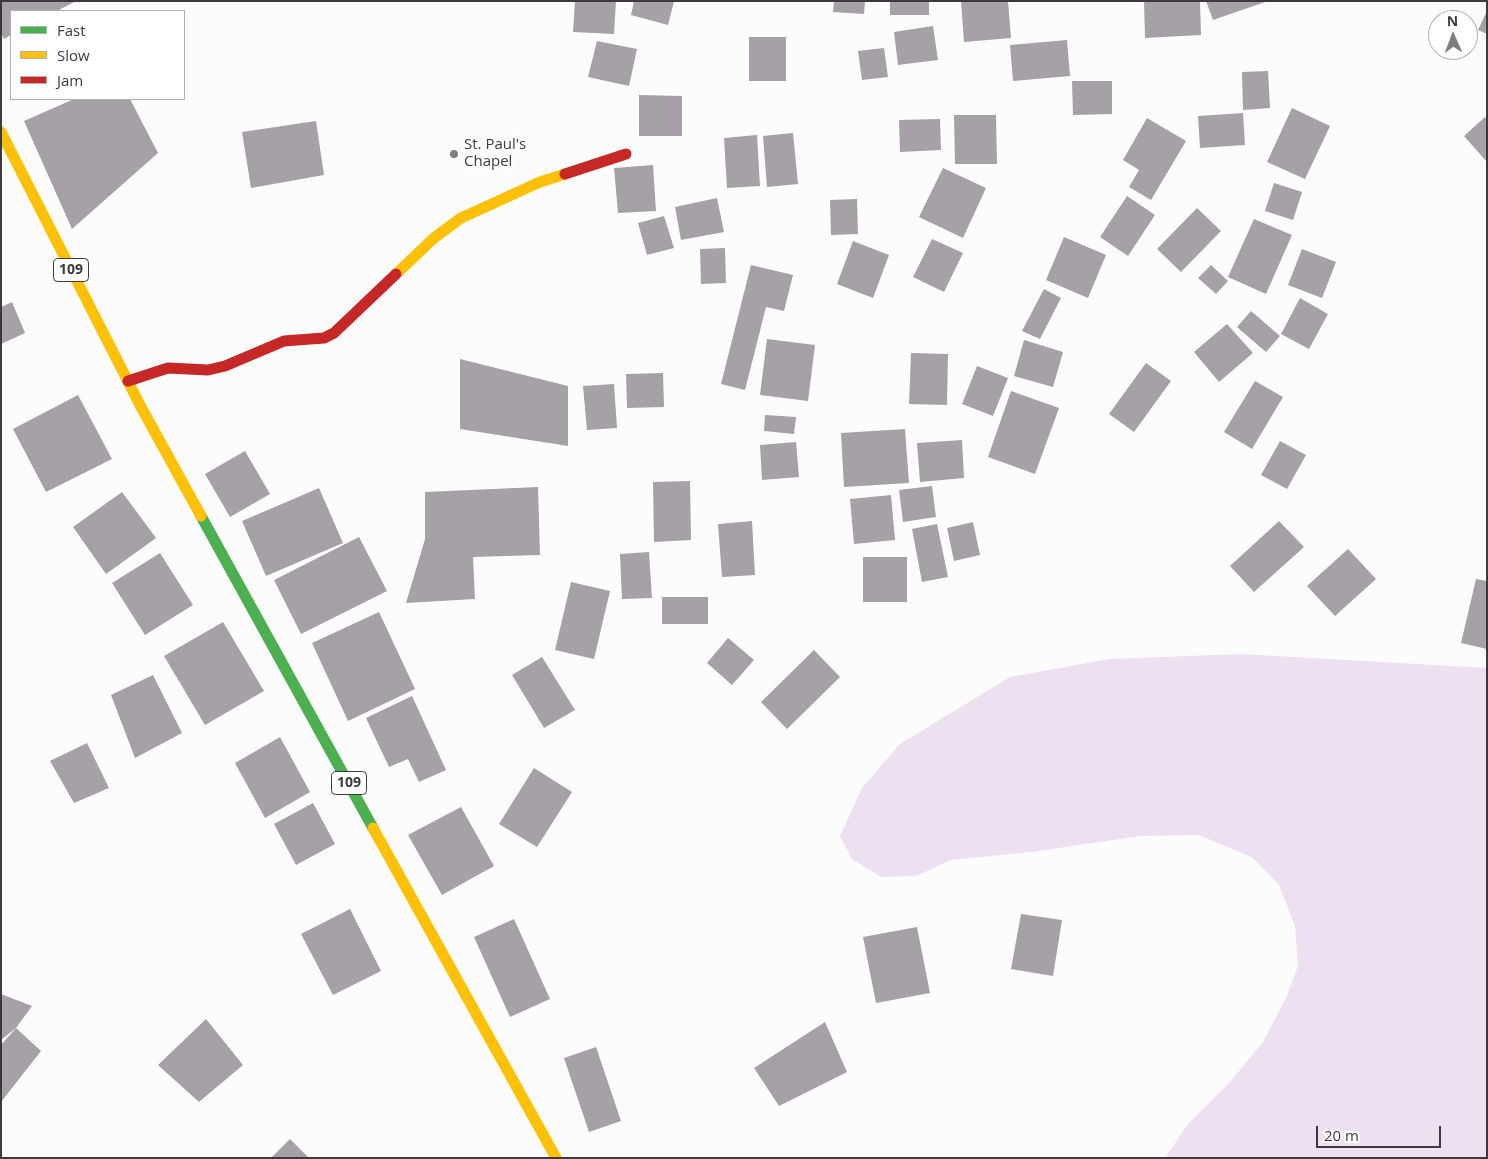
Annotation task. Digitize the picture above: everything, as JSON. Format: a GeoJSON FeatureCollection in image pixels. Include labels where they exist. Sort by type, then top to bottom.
{"type":"FeatureCollection","features":[{"type":"Feature","properties":{"kind":"main road","name":"109"},"geometry":{"type":"LineString","coordinates":[[1,132],[141,407],[556,1158]]}},
{"type":"Feature","properties":{"kind":"main road"},"geometry":{"type":"LineString","coordinates":[[128,381],[168,368],[208,370],[225,366],[284,341],[324,338],[334,334],[434,238],[461,218],[540,182],[626,154]]}},
{"type":"Feature","properties":{"kind":"shaded area"},"geometry":{"type":"Polygon","coordinates":[[[1241,654],[1487,668],[1487,1158],[1165,1158],[1188,1124],[1230,1082],[1263,1042],[1286,998],[1298,966],[1295,926],[1279,885],[1253,858],[1199,835],[1141,836],[1031,852],[951,860],[916,876],[881,877],[852,859],[840,836],[862,788],[900,744],[1010,677],[1109,659],[1241,654]]]}},
{"type":"Feature","properties":{"kind":"building"},"geometry":{"type":"Polygon","coordinates":[[[1,1],[76,1],[59,10],[10,10],[10,36],[4,39],[1,33],[1,1]]]}},
{"type":"Feature","properties":{"kind":"building"},"geometry":{"type":"Polygon","coordinates":[[[575,1],[616,1],[614,34],[573,32],[575,1]]]}},
{"type":"Feature","properties":{"kind":"building"},"geometry":{"type":"Polygon","coordinates":[[[634,1],[674,1],[668,25],[631,15],[634,1]]]}},
{"type":"Feature","properties":{"kind":"building"},"geometry":{"type":"Polygon","coordinates":[[[834,1],[865,1],[864,14],[833,12],[834,1]]]}},
{"type":"Feature","properties":{"kind":"building"},"geometry":{"type":"Polygon","coordinates":[[[890,1],[929,1],[929,15],[890,15],[890,1]]]}},
{"type":"Feature","properties":{"kind":"building"},"geometry":{"type":"Polygon","coordinates":[[[961,1],[1008,1],[1011,38],[964,42],[961,1]]]}},
{"type":"Feature","properties":{"kind":"building"},"geometry":{"type":"Polygon","coordinates":[[[1144,1],[1200,1],[1201,35],[1145,38],[1144,1]]]}},
{"type":"Feature","properties":{"kind":"building"},"geometry":{"type":"Polygon","coordinates":[[[1206,1],[1265,1],[1265,2],[1213,20],[1206,1]]]}},
{"type":"Feature","properties":{"kind":"building"},"geometry":{"type":"Polygon","coordinates":[[[1487,11],[1487,34],[1478,30],[1487,11]]]}},
{"type":"Feature","properties":{"kind":"building"},"geometry":{"type":"Polygon","coordinates":[[[933,26],[938,60],[898,65],[894,32],[933,26]]]}},
{"type":"Feature","properties":{"kind":"building"},"geometry":{"type":"Polygon","coordinates":[[[749,37],[786,37],[786,81],[749,81],[749,37]]]}},
{"type":"Feature","properties":{"kind":"building"},"geometry":{"type":"Polygon","coordinates":[[[1067,40],[1070,76],[1013,81],[1010,45],[1067,40]]]}},
{"type":"Feature","properties":{"kind":"building"},"geometry":{"type":"Polygon","coordinates":[[[597,41],[637,49],[629,86],[588,77],[597,41]]]}},
{"type":"Feature","properties":{"kind":"building"},"geometry":{"type":"Polygon","coordinates":[[[884,48],[888,77],[862,80],[858,51],[884,48]]]}},
{"type":"Feature","properties":{"kind":"building"},"geometry":{"type":"Polygon","coordinates":[[[1268,71],[1270,108],[1243,110],[1242,72],[1268,71]]]}},
{"type":"Feature","properties":{"kind":"building"},"geometry":{"type":"Polygon","coordinates":[[[1072,81],[1112,81],[1112,114],[1073,115],[1072,81]]]}},
{"type":"Feature","properties":{"kind":"building"},"geometry":{"type":"Polygon","coordinates":[[[639,95],[682,96],[682,136],[639,136],[639,95]]]}},
{"type":"Feature","properties":{"kind":"building"},"geometry":{"type":"Polygon","coordinates":[[[72,100],[131,100],[158,153],[72,229],[24,121],[72,100]]]}},
{"type":"Feature","properties":{"kind":"building"},"geometry":{"type":"Polygon","coordinates":[[[1292,108],[1330,126],[1305,179],[1267,162],[1292,108]]]}},
{"type":"Feature","properties":{"kind":"building"},"geometry":{"type":"Polygon","coordinates":[[[1243,113],[1245,145],[1200,148],[1198,116],[1243,113]]]}},
{"type":"Feature","properties":{"kind":"building"},"geometry":{"type":"Polygon","coordinates":[[[954,115],[996,115],[997,164],[955,164],[954,115]]]}},
{"type":"Feature","properties":{"kind":"building"},"geometry":{"type":"Polygon","coordinates":[[[1485,117],[1487,120],[1487,162],[1464,136],[1485,117]]]}},
{"type":"Feature","properties":{"kind":"building"},"geometry":{"type":"Polygon","coordinates":[[[1147,118],[1186,141],[1151,200],[1129,187],[1139,170],[1123,160],[1147,118]]]}},
{"type":"Feature","properties":{"kind":"building"},"geometry":{"type":"Polygon","coordinates":[[[940,119],[941,150],[900,152],[899,120],[940,119]]]}},
{"type":"Feature","properties":{"kind":"building"},"geometry":{"type":"Polygon","coordinates":[[[316,121],[324,175],[251,188],[242,132],[316,121]]]}},
{"type":"Feature","properties":{"kind":"building"},"geometry":{"type":"Polygon","coordinates":[[[793,133],[798,184],[767,187],[763,136],[793,133]]]}},
{"type":"Feature","properties":{"kind":"building"},"geometry":{"type":"Polygon","coordinates":[[[757,135],[760,186],[727,188],[724,138],[757,135]]]}},
{"type":"Feature","properties":{"kind":"building"},"geometry":{"type":"Polygon","coordinates":[[[653,165],[656,211],[618,213],[614,168],[653,165]]]}},
{"type":"Feature","properties":{"kind":"building"},"geometry":{"type":"Polygon","coordinates":[[[943,168],[986,188],[963,238],[919,217],[943,168]]]}},
{"type":"Feature","properties":{"kind":"building"},"geometry":{"type":"Polygon","coordinates":[[[1274,183],[1302,192],[1293,220],[1265,211],[1274,183]]]}},
{"type":"Feature","properties":{"kind":"building"},"geometry":{"type":"Polygon","coordinates":[[[1127,196],[1155,215],[1128,256],[1100,237],[1127,196]]]}},
{"type":"Feature","properties":{"kind":"building"},"geometry":{"type":"Polygon","coordinates":[[[717,198],[724,232],[681,240],[675,207],[717,198]]]}},
{"type":"Feature","properties":{"kind":"building"},"geometry":{"type":"Polygon","coordinates":[[[857,199],[858,234],[831,235],[830,200],[857,199]]]}},
{"type":"Feature","properties":{"kind":"building"},"geometry":{"type":"Polygon","coordinates":[[[1197,208],[1221,231],[1181,272],[1157,249],[1197,208]]]}},
{"type":"Feature","properties":{"kind":"building"},"geometry":{"type":"Polygon","coordinates":[[[664,216],[674,248],[647,255],[638,223],[664,216]]]}},
{"type":"Feature","properties":{"kind":"building"},"geometry":{"type":"Polygon","coordinates":[[[1254,219],[1292,235],[1266,294],[1228,277],[1254,219]]]}},
{"type":"Feature","properties":{"kind":"building"},"geometry":{"type":"Polygon","coordinates":[[[1064,237],[1106,255],[1088,298],[1046,280],[1064,237]]]}},
{"type":"Feature","properties":{"kind":"building"},"geometry":{"type":"Polygon","coordinates":[[[932,239],[963,253],[944,292],[913,277],[932,239]]]}},
{"type":"Feature","properties":{"kind":"building"},"geometry":{"type":"Polygon","coordinates":[[[853,241],[889,255],[873,298],[837,284],[853,241]]]}},
{"type":"Feature","properties":{"kind":"building"},"geometry":{"type":"Polygon","coordinates":[[[725,248],[726,283],[701,284],[700,249],[725,248]]]}},
{"type":"Feature","properties":{"kind":"building"},"geometry":{"type":"Polygon","coordinates":[[[1302,249],[1336,262],[1322,298],[1288,285],[1302,249]]]}},
{"type":"Feature","properties":{"kind":"building"},"geometry":{"type":"Polygon","coordinates":[[[751,265],[793,275],[784,311],[766,307],[745,390],[721,384],[751,265]]]}},
{"type":"Feature","properties":{"kind":"building"},"geometry":{"type":"Polygon","coordinates":[[[1211,265],[1228,281],[1216,294],[1198,278],[1211,265]]]}},
{"type":"Feature","properties":{"kind":"building"},"geometry":{"type":"Polygon","coordinates":[[[1044,289],[1061,298],[1040,339],[1022,331],[1044,289]]]}},
{"type":"Feature","properties":{"kind":"building"},"geometry":{"type":"Polygon","coordinates":[[[1300,298],[1328,314],[1309,349],[1281,334],[1300,298]]]}},
{"type":"Feature","properties":{"kind":"building"},"geometry":{"type":"Polygon","coordinates":[[[12,302],[25,333],[1,344],[1,307],[12,302]]]}},
{"type":"Feature","properties":{"kind":"building"},"geometry":{"type":"Polygon","coordinates":[[[1251,311],[1280,336],[1266,352],[1237,327],[1251,311]]]}},
{"type":"Feature","properties":{"kind":"building"},"geometry":{"type":"Polygon","coordinates":[[[1227,324],[1253,353],[1219,382],[1194,352],[1227,324]]]}},
{"type":"Feature","properties":{"kind":"building"},"geometry":{"type":"Polygon","coordinates":[[[767,339],[815,345],[808,401],[760,395],[767,339]]]}},
{"type":"Feature","properties":{"kind":"building"},"geometry":{"type":"Polygon","coordinates":[[[1024,340],[1063,352],[1053,387],[1014,376],[1024,340]]]}},
{"type":"Feature","properties":{"kind":"building"},"geometry":{"type":"Polygon","coordinates":[[[911,353],[948,354],[947,405],[909,404],[911,353]]]}},
{"type":"Feature","properties":{"kind":"building"},"geometry":{"type":"Polygon","coordinates":[[[460,359],[568,386],[568,446],[460,429],[460,359]]]}},
{"type":"Feature","properties":{"kind":"building"},"geometry":{"type":"Polygon","coordinates":[[[1146,363],[1171,381],[1134,432],[1109,414],[1146,363]]]}},
{"type":"Feature","properties":{"kind":"building"},"geometry":{"type":"Polygon","coordinates":[[[977,366],[1008,378],[993,416],[962,404],[977,366]]]}},
{"type":"Feature","properties":{"kind":"building"},"geometry":{"type":"Polygon","coordinates":[[[663,373],[664,407],[627,408],[626,374],[663,373]]]}},
{"type":"Feature","properties":{"kind":"building"},"geometry":{"type":"Polygon","coordinates":[[[1255,381],[1283,397],[1252,449],[1224,432],[1255,381]]]}},
{"type":"Feature","properties":{"kind":"building"},"geometry":{"type":"Polygon","coordinates":[[[614,384],[617,428],[587,430],[583,386],[614,384]]]}},
{"type":"Feature","properties":{"kind":"building"},"geometry":{"type":"Polygon","coordinates":[[[1011,391],[1059,408],[1035,474],[988,457],[1011,391]]]}},
{"type":"Feature","properties":{"kind":"building"},"geometry":{"type":"Polygon","coordinates":[[[78,395],[112,459],[46,492],[13,429],[78,395]]]}},
{"type":"Feature","properties":{"kind":"building"},"geometry":{"type":"Polygon","coordinates":[[[765,415],[796,417],[794,434],[764,431],[765,415]]]}},
{"type":"Feature","properties":{"kind":"building"},"geometry":{"type":"Polygon","coordinates":[[[905,429],[909,483],[844,487],[841,433],[905,429]]]}},
{"type":"Feature","properties":{"kind":"building"},"geometry":{"type":"Polygon","coordinates":[[[962,440],[964,478],[920,482],[917,443],[962,440]]]}},
{"type":"Feature","properties":{"kind":"building"},"geometry":{"type":"Polygon","coordinates":[[[1280,441],[1306,455],[1287,489],[1261,475],[1280,441]]]}},
{"type":"Feature","properties":{"kind":"building"},"geometry":{"type":"Polygon","coordinates":[[[796,442],[799,477],[762,480],[760,445],[796,442]]]}},
{"type":"Feature","properties":{"kind":"building"},"geometry":{"type":"Polygon","coordinates":[[[245,451],[270,494],[230,517],[205,474],[245,451]]]}},
{"type":"Feature","properties":{"kind":"building"},"geometry":{"type":"Polygon","coordinates":[[[690,481],[691,540],[654,542],[653,482],[690,481]]]}},
{"type":"Feature","properties":{"kind":"building"},"geometry":{"type":"Polygon","coordinates":[[[932,486],[936,517],[903,522],[899,490],[932,486]]]}},
{"type":"Feature","properties":{"kind":"building"},"geometry":{"type":"Polygon","coordinates":[[[538,487],[540,555],[473,557],[475,599],[406,603],[425,539],[425,492],[538,487]]]}},
{"type":"Feature","properties":{"kind":"building"},"geometry":{"type":"Polygon","coordinates":[[[319,488],[343,543],[266,576],[242,521],[319,488]]]}},
{"type":"Feature","properties":{"kind":"building"},"geometry":{"type":"Polygon","coordinates":[[[122,492],[156,538],[106,574],[73,527],[122,492]]]}},
{"type":"Feature","properties":{"kind":"building"},"geometry":{"type":"Polygon","coordinates":[[[891,495],[895,540],[854,544],[850,499],[891,495]]]}},
{"type":"Feature","properties":{"kind":"building"},"geometry":{"type":"Polygon","coordinates":[[[752,521],[755,575],[722,577],[718,524],[752,521]]]}},
{"type":"Feature","properties":{"kind":"building"},"geometry":{"type":"Polygon","coordinates":[[[1279,521],[1304,547],[1254,592],[1230,566],[1279,521]]]}},
{"type":"Feature","properties":{"kind":"building"},"geometry":{"type":"Polygon","coordinates":[[[973,522],[980,555],[954,561],[947,528],[973,522]]]}},
{"type":"Feature","properties":{"kind":"building"},"geometry":{"type":"Polygon","coordinates":[[[937,524],[948,577],[922,582],[912,529],[937,524]]]}},
{"type":"Feature","properties":{"kind":"building"},"geometry":{"type":"Polygon","coordinates":[[[359,537],[387,591],[301,634],[274,580],[359,537]]]}},
{"type":"Feature","properties":{"kind":"building"},"geometry":{"type":"Polygon","coordinates":[[[1348,549],[1376,579],[1335,616],[1307,586],[1348,549]]]}},
{"type":"Feature","properties":{"kind":"building"},"geometry":{"type":"Polygon","coordinates":[[[649,552],[652,598],[622,599],[620,554],[649,552]]]}},
{"type":"Feature","properties":{"kind":"building"},"geometry":{"type":"Polygon","coordinates":[[[160,553],[193,605],[145,635],[112,583],[160,553]]]}},
{"type":"Feature","properties":{"kind":"building"},"geometry":{"type":"Polygon","coordinates":[[[863,557],[907,557],[907,602],[863,602],[863,557]]]}},
{"type":"Feature","properties":{"kind":"building"},"geometry":{"type":"Polygon","coordinates":[[[1476,579],[1487,581],[1487,649],[1461,643],[1476,579]]]}},
{"type":"Feature","properties":{"kind":"building"},"geometry":{"type":"Polygon","coordinates":[[[571,582],[610,591],[594,659],[555,650],[571,582]]]}},
{"type":"Feature","properties":{"kind":"building"},"geometry":{"type":"Polygon","coordinates":[[[662,597],[708,597],[708,624],[662,624],[662,597]]]}},
{"type":"Feature","properties":{"kind":"building"},"geometry":{"type":"Polygon","coordinates":[[[379,612],[415,689],[348,721],[312,643],[379,612]]]}},
{"type":"Feature","properties":{"kind":"building"},"geometry":{"type":"Polygon","coordinates":[[[223,622],[264,691],[205,725],[164,656],[223,622]]]}},
{"type":"Feature","properties":{"kind":"building"},"geometry":{"type":"Polygon","coordinates":[[[728,638],[754,660],[732,685],[707,663],[728,638]]]}},
{"type":"Feature","properties":{"kind":"building"},"geometry":{"type":"Polygon","coordinates":[[[814,650],[840,677],[787,729],[761,702],[814,650]]]}},
{"type":"Feature","properties":{"kind":"building"},"geometry":{"type":"Polygon","coordinates":[[[542,657],[575,710],[544,728],[512,675],[542,657]]]}},
{"type":"Feature","properties":{"kind":"building"},"geometry":{"type":"Polygon","coordinates":[[[153,675],[182,733],[135,758],[111,695],[153,675]]]}},
{"type":"Feature","properties":{"kind":"building"},"geometry":{"type":"Polygon","coordinates":[[[412,696],[446,770],[419,782],[408,759],[389,767],[366,718],[412,696]]]}},
{"type":"Feature","properties":{"kind":"building"},"geometry":{"type":"Polygon","coordinates":[[[280,737],[310,792],[265,818],[235,763],[280,737]]]}},
{"type":"Feature","properties":{"kind":"building"},"geometry":{"type":"Polygon","coordinates":[[[87,743],[109,788],[74,803],[50,761],[87,743]]]}},
{"type":"Feature","properties":{"kind":"building"},"geometry":{"type":"Polygon","coordinates":[[[534,768],[572,792],[537,847],[499,824],[534,768]]]}},
{"type":"Feature","properties":{"kind":"building"},"geometry":{"type":"Polygon","coordinates":[[[313,803],[335,844],[296,865],[274,824],[313,803]]]}},
{"type":"Feature","properties":{"kind":"building"},"geometry":{"type":"Polygon","coordinates":[[[461,807],[494,866],[442,895],[408,835],[461,807]]]}},
{"type":"Feature","properties":{"kind":"building"},"geometry":{"type":"Polygon","coordinates":[[[350,909],[381,971],[333,995],[301,934],[350,909]]]}},
{"type":"Feature","properties":{"kind":"building"},"geometry":{"type":"Polygon","coordinates":[[[1021,914],[1062,920],[1053,976],[1011,969],[1021,914]]]}},
{"type":"Feature","properties":{"kind":"building"},"geometry":{"type":"Polygon","coordinates":[[[514,919],[550,999],[510,1017],[474,937],[514,919]]]}},
{"type":"Feature","properties":{"kind":"building"},"geometry":{"type":"Polygon","coordinates":[[[917,927],[930,993],[876,1003],[863,937],[917,927]]]}},
{"type":"Feature","properties":{"kind":"building"},"geometry":{"type":"Polygon","coordinates":[[[1,994],[32,1006],[16,1028],[1,1040],[1,994]]]}},
{"type":"Feature","properties":{"kind":"building"},"geometry":{"type":"Polygon","coordinates":[[[206,1019],[243,1065],[199,1102],[158,1065],[206,1019]]]}},
{"type":"Feature","properties":{"kind":"building"},"geometry":{"type":"Polygon","coordinates":[[[825,1022],[847,1072],[779,1106],[754,1068],[825,1022]]]}},
{"type":"Feature","properties":{"kind":"building"},"geometry":{"type":"Polygon","coordinates":[[[16,1028],[41,1051],[1,1102],[1,1045],[16,1028]]]}},
{"type":"Feature","properties":{"kind":"building"},"geometry":{"type":"Polygon","coordinates":[[[596,1047],[621,1121],[589,1132],[564,1058],[596,1047]]]}},
{"type":"Feature","properties":{"kind":"building"},"geometry":{"type":"Polygon","coordinates":[[[290,1139],[309,1158],[271,1158],[290,1139]]]}},
{"type":"Feature","properties":{"kind":"traffic: fast"},"geometry":{"type":"LineString","coordinates":[[201,516],[373,828]]}},
{"type":"Feature","properties":{"kind":"traffic: slow"},"geometry":{"type":"LineString","coordinates":[[1,132],[141,407],[201,516]]}},
{"type":"Feature","properties":{"kind":"traffic: slow"},"geometry":{"type":"LineString","coordinates":[[396,274],[434,238],[461,218],[540,182],[565,174]]}},
{"type":"Feature","properties":{"kind":"traffic: slow"},"geometry":{"type":"LineString","coordinates":[[373,828],[556,1158]]}},
{"type":"Feature","properties":{"kind":"traffic: jam"},"geometry":{"type":"LineString","coordinates":[[565,174],[626,154]]}},
{"type":"Feature","properties":{"kind":"traffic: jam"},"geometry":{"type":"LineString","coordinates":[[128,381],[168,368],[208,370],[225,366],[284,341],[324,338],[334,333],[396,274]]}},
{"type":"Feature","properties":{"kind":"place","name":"St. Paul's Chapel"},"geometry":{"type":"Point","coordinates":[454,154]}}]}
